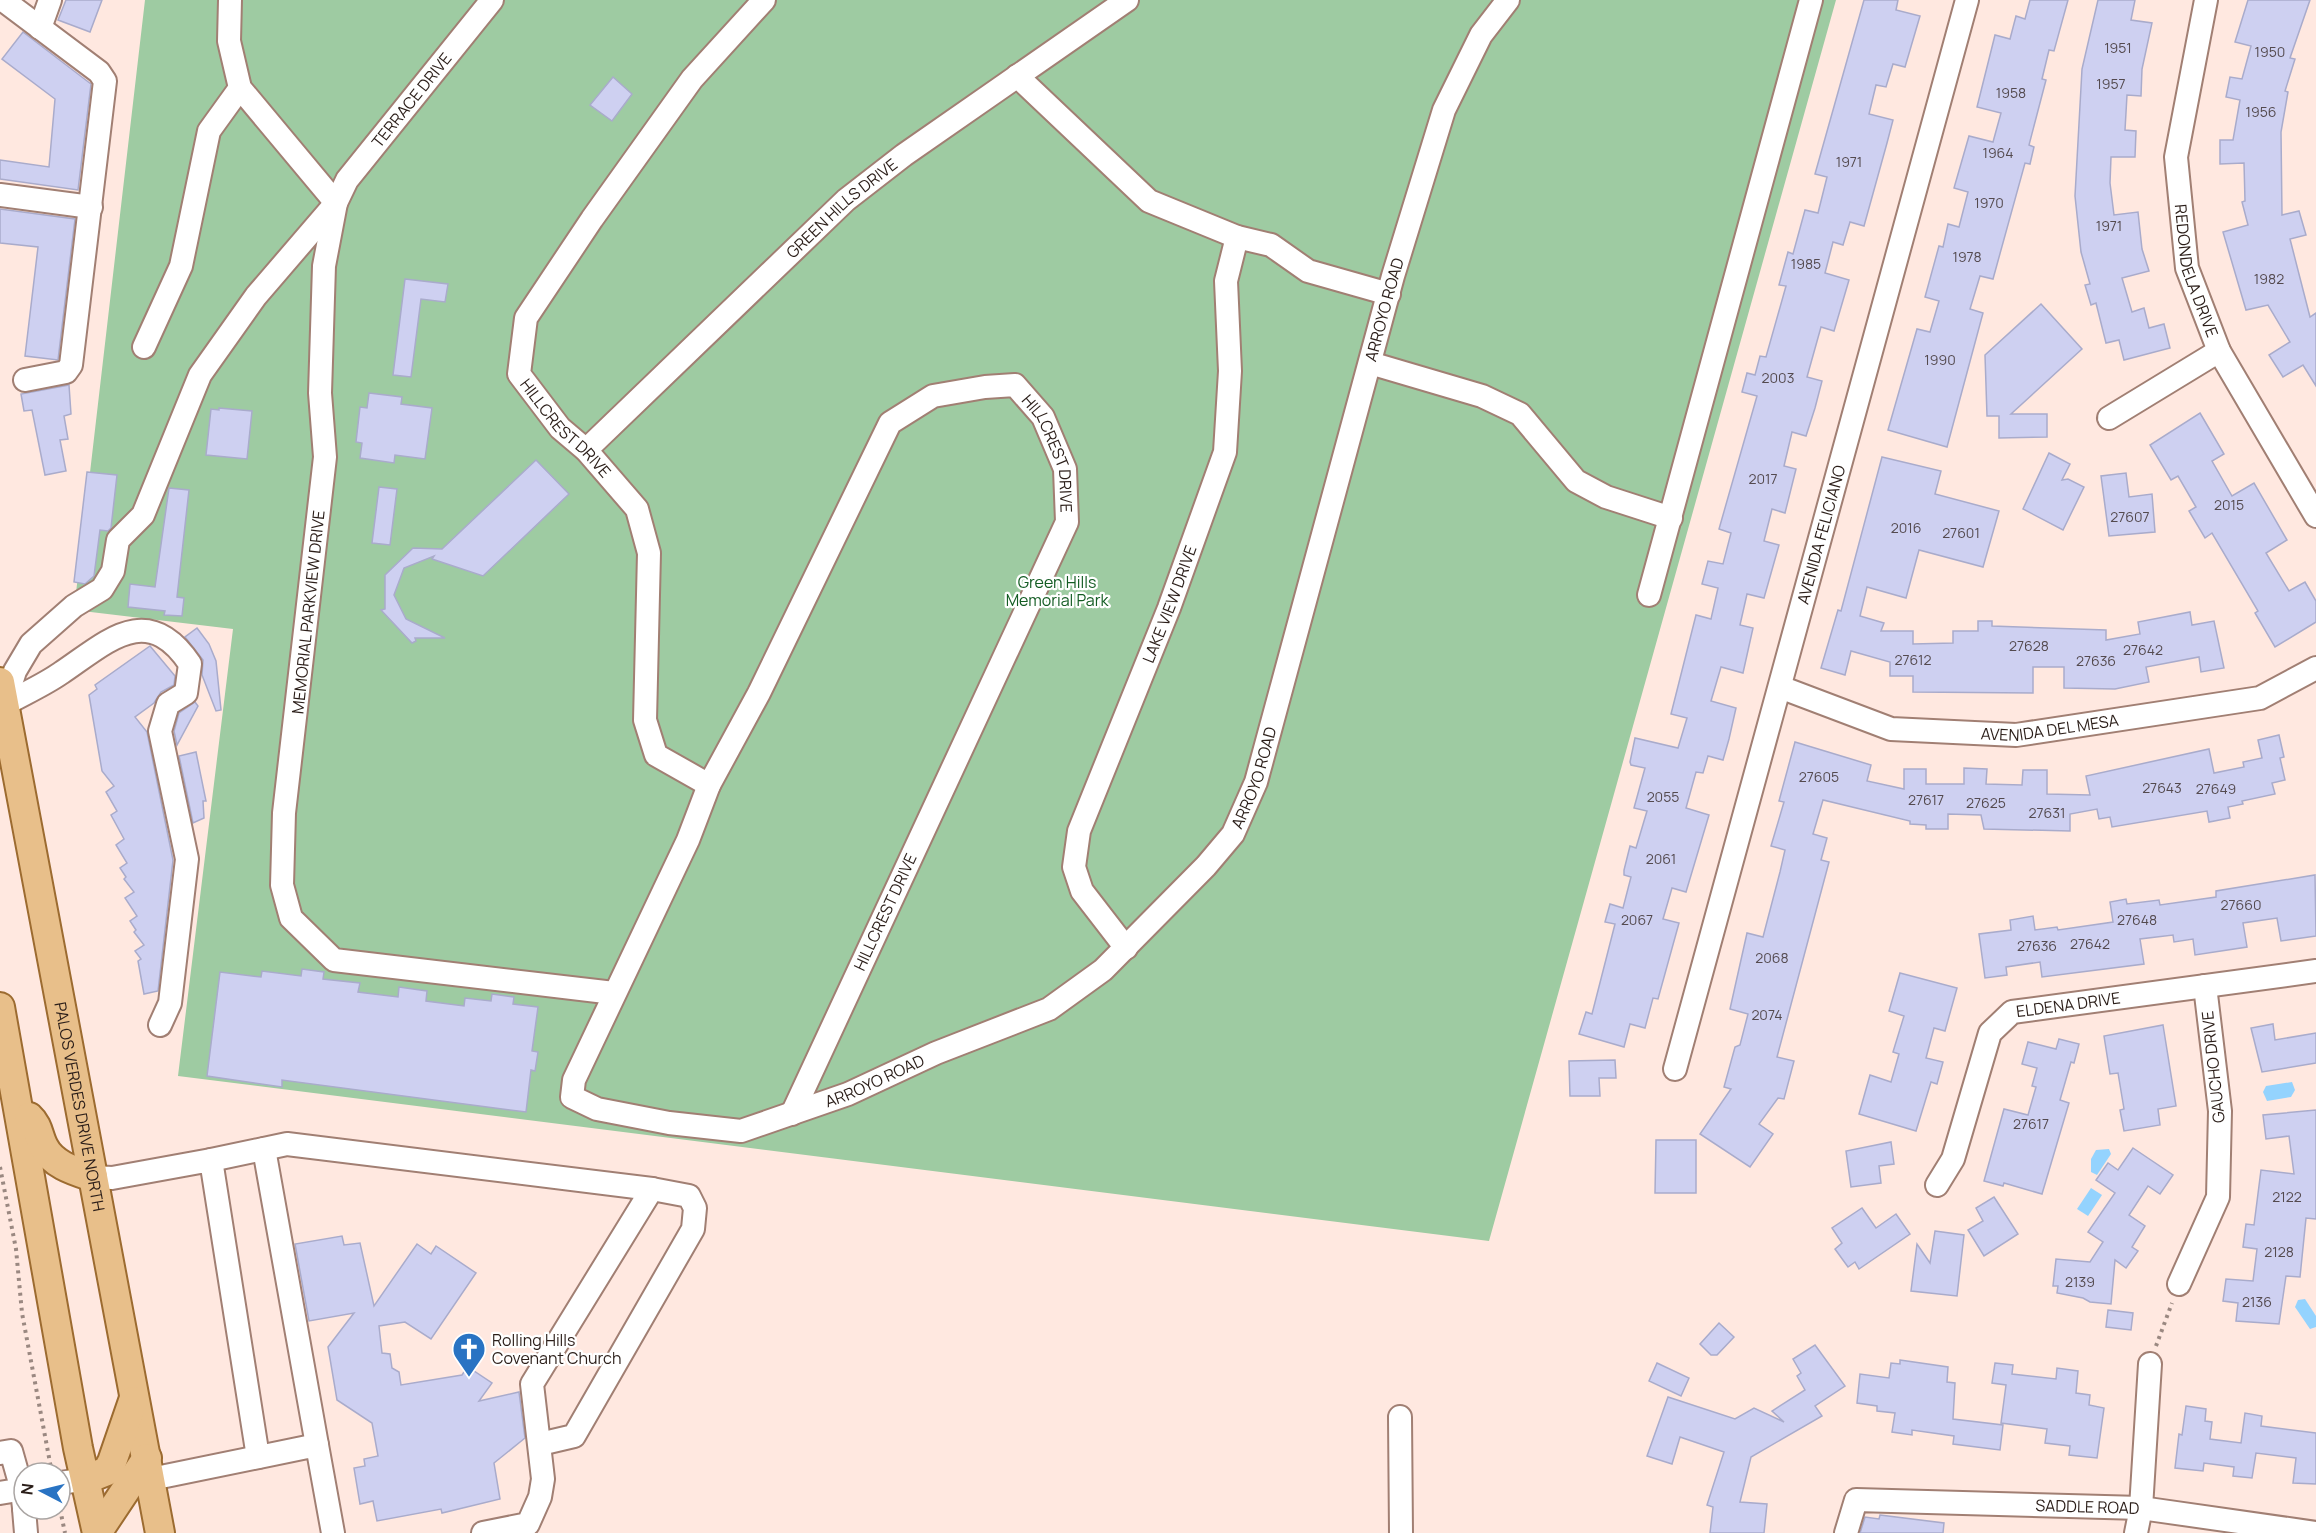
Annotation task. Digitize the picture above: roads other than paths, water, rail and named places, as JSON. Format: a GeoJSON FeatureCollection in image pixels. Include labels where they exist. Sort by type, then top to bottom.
{"type":"FeatureCollection","features":[{"type":"Feature","properties":{"kind":"main road","name":"PALOS VERDES DRIVE NORTH"},"geometry":{"type":"LineString","coordinates":[[1,696],[160,1533]]}},
{"type":"Feature","properties":{"kind":"main road"},"geometry":{"type":"LineString","coordinates":[[0,1007],[78,1448],[73,1481],[97,1533],[149,1469]]}},
{"type":"Feature","properties":{"kind":"main road"},"geometry":{"type":"LineString","coordinates":[[18,1105],[36,1124],[45,1149],[58,1163],[93,1177]]}},
{"type":"Feature","properties":{"kind":"main road"},"geometry":{"type":"LineString","coordinates":[[73,1481],[107,1471],[135,1395]]}},
{"type":"Feature","properties":{"kind":"street"},"geometry":{"type":"LineString","coordinates":[[40,28],[50,0]]}},
{"type":"Feature","properties":{"kind":"street"},"geometry":{"type":"LineString","coordinates":[[1,696],[31,644],[74,606],[102,589],[113,571],[118,540],[143,515],[200,375],[256,296],[336,203],[240,88],[228,41],[230,0]]}},
{"type":"Feature","properties":{"kind":"street","name":"TERRACE DRIVE"},"geometry":{"type":"LineString","coordinates":[[336,203],[347,180],[492,0]]}},
{"type":"Feature","properties":{"kind":"street","name":"HILLCREST DRIVE"},"geometry":{"type":"LineString","coordinates":[[709,785],[656,755],[645,720],[649,553],[637,509],[586,450],[560,429],[519,374],[526,318],[592,219],[693,79],[764,0]]}},
{"type":"Feature","properties":{"kind":"street","name":"GREEN HILLS DRIVE"},"geometry":{"type":"LineString","coordinates":[[586,450],[846,201],[904,155],[1127,0]]}},
{"type":"Feature","properties":{"kind":"street","name":"ARROYO ROAD"},"geometry":{"type":"LineString","coordinates":[[572,1097],[597,1109],[669,1123],[741,1131],[848,1094],[936,1053],[1049,1009],[1103,970],[1206,866],[1233,834],[1256,782],[1389,294],[1444,110],[1481,35],[1508,0]]}},
{"type":"Feature","properties":{"kind":"street"},"geometry":{"type":"LineString","coordinates":[[1649,595],[1811,0]]}},
{"type":"Feature","properties":{"kind":"street","name":"AVENIDA FELICIANO"},"geometry":{"type":"LineString","coordinates":[[1675,1070],[1967,0]]}},
{"type":"Feature","properties":{"kind":"street","name":"REDONDELA DRIVE"},"geometry":{"type":"LineString","coordinates":[[2206,0],[2176,157],[2187,268],[2219,351],[2316,516]]}},
{"type":"Feature","properties":{"kind":"street"},"geometry":{"type":"LineString","coordinates":[[6,4],[99,72],[105,81],[71,365],[66,372],[25,380]]}},
{"type":"Feature","properties":{"kind":"street"},"geometry":{"type":"LineString","coordinates":[[1017,76],[1149,201],[1237,237],[1271,246],[1308,271],[1389,294]]}},
{"type":"Feature","properties":{"kind":"street"},"geometry":{"type":"LineString","coordinates":[[144,347],[181,266],[208,131],[240,88]]}},
{"type":"Feature","properties":{"kind":"street"},"geometry":{"type":"LineString","coordinates":[[0,195],[91,207]]}},
{"type":"Feature","properties":{"kind":"street","name":"MEMORIAL PARKVIEW DRIVE"},"geometry":{"type":"LineString","coordinates":[[336,203],[324,266],[320,393],[325,457],[284,813],[282,885],[291,918],[334,960],[614,993]]}},
{"type":"Feature","properties":{"kind":"street","name":"LAKE VIEW DRIVE"},"geometry":{"type":"LineString","coordinates":[[1126,948],[1082,891],[1074,867],[1079,831],[1169,608],[1225,452],[1230,371],[1226,281],[1237,237]]}},
{"type":"Feature","properties":{"kind":"street"},"geometry":{"type":"LineString","coordinates":[[2109,418],[2219,351]]}},
{"type":"Feature","properties":{"kind":"street"},"geometry":{"type":"LineString","coordinates":[[1370,363],[1482,396],[1520,414],[1576,481],[1606,497],[1671,518]]}},
{"type":"Feature","properties":{"kind":"street","name":"HILLCREST DRIVE"},"geometry":{"type":"LineString","coordinates":[[572,1097],[574,1080],[688,840],[709,785],[769,673],[890,423],[933,396],[985,387],[1015,385],[1043,417],[1065,469],[1067,522],[792,1114]]}},
{"type":"Feature","properties":{"kind":"street"},"geometry":{"type":"LineString","coordinates":[[1,696],[61,673],[104,642],[127,630],[154,633],[182,652],[190,664],[186,693],[168,704],[160,731],[187,859],[170,1003],[160,1025]]}},
{"type":"Feature","properties":{"kind":"street","name":"AVENIDA DEL MESA"},"geometry":{"type":"LineString","coordinates":[[1780,687],[1891,729],[2016,735],[2260,698],[2316,668]]}},
{"type":"Feature","properties":{"kind":"street","name":"ELDENA DRIVE"},"geometry":{"type":"LineString","coordinates":[[1937,1185],[1953,1159],[1990,1033],[2012,1012],[2316,971]]}},
{"type":"Feature","properties":{"kind":"street","name":"GAUCHO DRIVE"},"geometry":{"type":"LineString","coordinates":[[2179,1284],[2218,1197],[2220,1111],[2205,986]]}},
{"type":"Feature","properties":{"kind":"street"},"geometry":{"type":"LineString","coordinates":[[93,1177],[112,1178],[287,1144],[651,1189],[689,1196],[695,1208],[693,1229],[574,1436],[540,1444]]}},
{"type":"Feature","properties":{"kind":"street"},"geometry":{"type":"LineString","coordinates":[[264,1149],[333,1533]]}},
{"type":"Feature","properties":{"kind":"street"},"geometry":{"type":"LineString","coordinates":[[211,1160],[258,1457]]}},
{"type":"Feature","properties":{"kind":"street"},"geometry":{"type":"LineString","coordinates":[[483,1533],[526,1528],[541,1488],[540,1444],[532,1402],[532,1384],[651,1189]]}},
{"type":"Feature","properties":{"kind":"street"},"geometry":{"type":"LineString","coordinates":[[2136,1533],[2141,1508],[2150,1364]]}},
{"type":"Feature","properties":{"kind":"street"},"geometry":{"type":"LineString","coordinates":[[1400,1417],[1401,1533]]}},
{"type":"Feature","properties":{"kind":"street"},"geometry":{"type":"LineString","coordinates":[[149,1469],[258,1457],[316,1445]]}},
{"type":"Feature","properties":{"kind":"street"},"geometry":{"type":"LineString","coordinates":[[0,1453],[11,1451],[14,1461]]}},
{"type":"Feature","properties":{"kind":"street","name":"SADDLE ROAD"},"geometry":{"type":"LineString","coordinates":[[1846,1533],[1856,1500],[2141,1508],[2316,1533]]}},
{"type":"Feature","properties":{"kind":"water"},"geometry":{"type":"Polygon","coordinates":[[[2292,1082],[2295,1090],[2291,1097],[2267,1101],[2263,1092],[2266,1086],[2292,1082]]]}},
{"type":"Feature","properties":{"kind":"water"},"geometry":{"type":"Polygon","coordinates":[[[2109,1149],[2111,1154],[2097,1175],[2091,1172],[2091,1159],[2096,1150],[2109,1149]]]}},
{"type":"Feature","properties":{"kind":"water"},"geometry":{"type":"Polygon","coordinates":[[[2091,1188],[2102,1195],[2088,1216],[2077,1209],[2091,1188]]]}},
{"type":"Feature","properties":{"kind":"water"},"geometry":{"type":"Polygon","coordinates":[[[2305,1299],[2316,1316],[2316,1327],[2310,1329],[2295,1307],[2298,1300],[2305,1299]]]}},
{"type":"Feature","properties":{"kind":"place","name":"Rolling Hills Covenant Church"},"geometry":{"type":"Point","coordinates":[469,1378]}},
{"type":"Feature","properties":{"kind":"park label","name":"Green Hills Memorial Park"},"geometry":{"type":"Point","coordinates":[1057,591]}}]}
